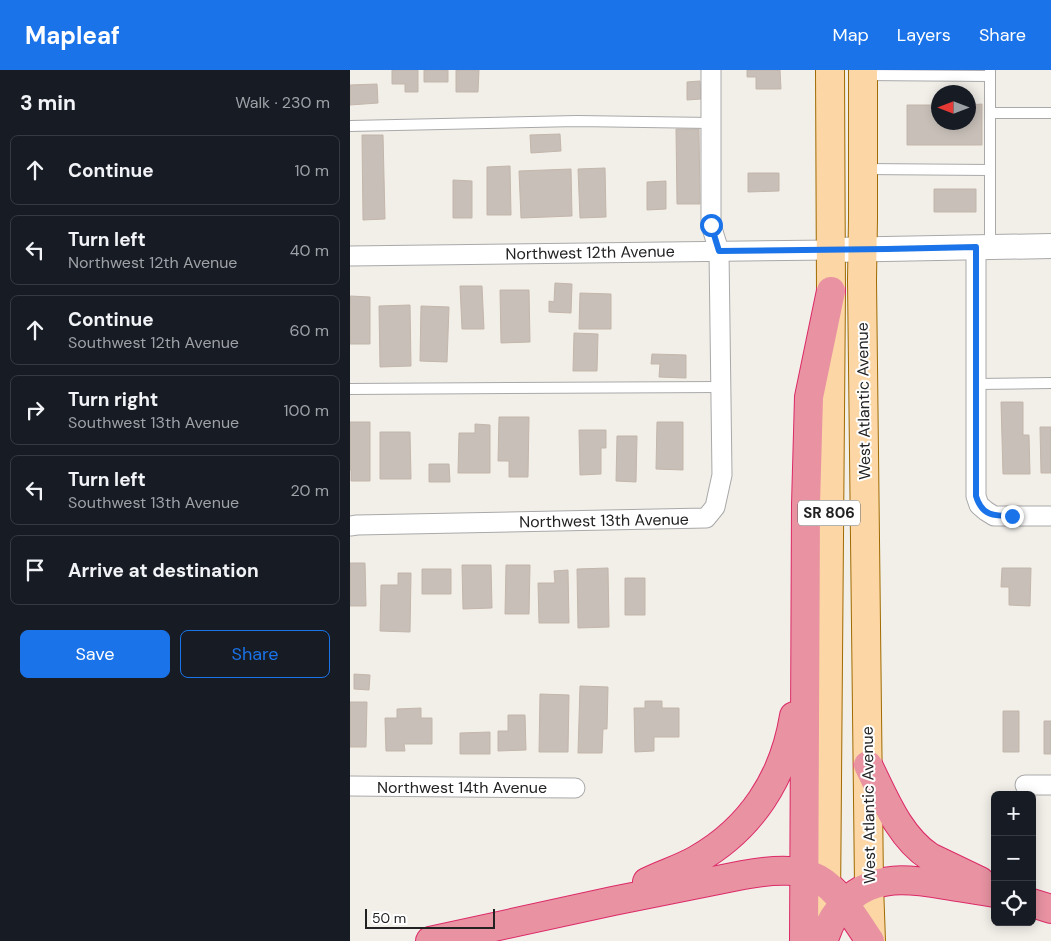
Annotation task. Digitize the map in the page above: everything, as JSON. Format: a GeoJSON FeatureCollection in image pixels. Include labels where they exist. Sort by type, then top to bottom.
{"type":"FeatureCollection","features":[{"type":"Feature","properties":{"kind":"highway"},"geometry":{"type":"LineString","coordinates":[[819,938],[806,602],[806,504],[809,397],[831,292]]}},
{"type":"Feature","properties":{"kind":"highway"},"geometry":{"type":"LineString","coordinates":[[613,901],[650,881],[674,872],[718,846],[746,822],[760,802],[778,771],[789,740],[794,712],[806,602]]}},
{"type":"Feature","properties":{"kind":"highway"},"geometry":{"type":"LineString","coordinates":[[868,765],[898,823],[916,847],[938,862],[991,886]]}},
{"type":"Feature","properties":{"kind":"highway"},"geometry":{"type":"LineString","coordinates":[[430,941],[613,901],[753,873],[783,870],[816,878],[845,903],[871,941]]}},
{"type":"Feature","properties":{"kind":"highway"},"geometry":{"type":"LineString","coordinates":[[819,938],[845,903],[869,886],[887,881],[910,879],[991,892]]}},
{"type":"Feature","properties":{"kind":"highway"},"geometry":{"type":"LineString","coordinates":[[1036,904],[1051,909]]}},
{"type":"Feature","properties":{"kind":"main road","name":"West Atlantic Avenue"},"geometry":{"type":"LineString","coordinates":[[816,878],[831,292],[830,70]]}},
{"type":"Feature","properties":{"kind":"main road","name":"West Atlantic Avenue"},"geometry":{"type":"LineString","coordinates":[[863,72],[862,280],[871,941]]}},
{"type":"Feature","properties":{"kind":"street","name":"Northwest 13th Avenue"},"geometry":{"type":"LineString","coordinates":[[350,526],[706,518],[715,507],[722,475],[719,251],[711,225],[711,70]]}},
{"type":"Feature","properties":{"kind":"street"},"geometry":{"type":"LineString","coordinates":[[830,250],[1051,246]]}},
{"type":"Feature","properties":{"kind":"street"},"geometry":{"type":"LineString","coordinates":[[983,247],[976,384],[976,496],[979,505],[986,512],[994,516],[1051,516]]}},
{"type":"Feature","properties":{"kind":"street","name":"Northwest 12th Avenue"},"geometry":{"type":"LineString","coordinates":[[350,256],[830,250]]}},
{"type":"Feature","properties":{"kind":"street"},"geometry":{"type":"LineString","coordinates":[[1025,785],[1051,785]]}},
{"type":"Feature","properties":{"kind":"street","name":"Northwest 14th Avenue"},"geometry":{"type":"LineString","coordinates":[[350,786],[575,788]]}},
{"type":"Feature","properties":{"kind":"lane"},"geometry":{"type":"LineString","coordinates":[[863,72],[990,73],[990,170],[983,247]]}},
{"type":"Feature","properties":{"kind":"lane"},"geometry":{"type":"LineString","coordinates":[[990,113],[1051,113]]}},
{"type":"Feature","properties":{"kind":"lane"},"geometry":{"type":"LineString","coordinates":[[350,126],[577,121],[711,123]]}},
{"type":"Feature","properties":{"kind":"lane"},"geometry":{"type":"LineString","coordinates":[[863,169],[990,170]]}},
{"type":"Feature","properties":{"kind":"lane"},"geometry":{"type":"LineString","coordinates":[[976,384],[1051,383]]}},
{"type":"Feature","properties":{"kind":"lane"},"geometry":{"type":"LineString","coordinates":[[350,390],[721,387]]}},
{"type":"Feature","properties":{"kind":"building"},"geometry":{"type":"Polygon","coordinates":[[[392,70],[418,70],[418,92],[405,92],[405,84],[392,84],[392,70]]]}},
{"type":"Feature","properties":{"kind":"building"},"geometry":{"type":"Polygon","coordinates":[[[424,70],[448,70],[448,82],[424,82],[424,70]]]}},
{"type":"Feature","properties":{"kind":"building"},"geometry":{"type":"Polygon","coordinates":[[[456,70],[479,70],[478,92],[456,92],[456,70]]]}},
{"type":"Feature","properties":{"kind":"building"},"geometry":{"type":"Polygon","coordinates":[[[747,70],[780,70],[781,89],[756,89],[756,77],[747,77],[747,70]]]}},
{"type":"Feature","properties":{"kind":"building"},"geometry":{"type":"Polygon","coordinates":[[[700,81],[701,99],[687,100],[687,82],[700,81]]]}},
{"type":"Feature","properties":{"kind":"building"},"geometry":{"type":"Polygon","coordinates":[[[377,84],[378,103],[350,105],[350,85],[377,84]]]}},
{"type":"Feature","properties":{"kind":"building"},"geometry":{"type":"Polygon","coordinates":[[[976,104],[982,104],[982,145],[907,145],[907,105],[931,105],[931,130],[976,130],[976,104]]]}},
{"type":"Feature","properties":{"kind":"building"},"geometry":{"type":"Polygon","coordinates":[[[676,129],[699,129],[700,204],[677,204],[676,129]]]}},
{"type":"Feature","properties":{"kind":"building"},"geometry":{"type":"Polygon","coordinates":[[[560,134],[561,151],[531,153],[530,135],[560,134]]]}},
{"type":"Feature","properties":{"kind":"building"},"geometry":{"type":"Polygon","coordinates":[[[362,135],[383,135],[385,219],[363,220],[362,135]]]}},
{"type":"Feature","properties":{"kind":"building"},"geometry":{"type":"Polygon","coordinates":[[[510,166],[511,215],[487,215],[487,167],[510,166]]]}},
{"type":"Feature","properties":{"kind":"building"},"geometry":{"type":"Polygon","coordinates":[[[605,168],[606,217],[580,218],[578,169],[605,168]]]}},
{"type":"Feature","properties":{"kind":"building"},"geometry":{"type":"Polygon","coordinates":[[[571,169],[572,216],[521,218],[519,171],[571,169]]]}},
{"type":"Feature","properties":{"kind":"building"},"geometry":{"type":"Polygon","coordinates":[[[748,173],[779,173],[779,191],[748,192],[748,173]]]}},
{"type":"Feature","properties":{"kind":"building"},"geometry":{"type":"Polygon","coordinates":[[[453,180],[472,181],[472,218],[453,218],[453,180]]]}},
{"type":"Feature","properties":{"kind":"building"},"geometry":{"type":"Polygon","coordinates":[[[666,181],[666,209],[647,210],[647,182],[666,181]]]}},
{"type":"Feature","properties":{"kind":"building"},"geometry":{"type":"Polygon","coordinates":[[[934,189],[976,189],[976,212],[934,212],[934,189]]]}},
{"type":"Feature","properties":{"kind":"building"},"geometry":{"type":"Polygon","coordinates":[[[555,283],[572,284],[571,313],[549,312],[549,301],[554,302],[555,283]]]}},
{"type":"Feature","properties":{"kind":"building"},"geometry":{"type":"Polygon","coordinates":[[[460,286],[482,286],[484,329],[462,329],[460,286]]]}},
{"type":"Feature","properties":{"kind":"building"},"geometry":{"type":"Polygon","coordinates":[[[500,290],[529,290],[530,342],[501,343],[500,290]]]}},
{"type":"Feature","properties":{"kind":"building"},"geometry":{"type":"Polygon","coordinates":[[[580,293],[611,294],[611,329],[579,329],[580,293]]]}},
{"type":"Feature","properties":{"kind":"building"},"geometry":{"type":"Polygon","coordinates":[[[350,296],[370,297],[370,344],[350,344],[350,296]]]}},
{"type":"Feature","properties":{"kind":"building"},"geometry":{"type":"Polygon","coordinates":[[[410,305],[411,366],[380,367],[379,306],[410,305]]]}},
{"type":"Feature","properties":{"kind":"building"},"geometry":{"type":"Polygon","coordinates":[[[421,306],[449,307],[447,362],[420,361],[421,306]]]}},
{"type":"Feature","properties":{"kind":"building"},"geometry":{"type":"Polygon","coordinates":[[[574,333],[598,334],[597,371],[573,371],[574,333]]]}},
{"type":"Feature","properties":{"kind":"building"},"geometry":{"type":"Polygon","coordinates":[[[652,354],[686,355],[686,378],[659,377],[660,364],[651,364],[652,354]]]}},
{"type":"Feature","properties":{"kind":"building"},"geometry":{"type":"Polygon","coordinates":[[[1001,402],[1023,402],[1023,435],[1029,435],[1030,474],[1003,474],[1001,402]]]}},
{"type":"Feature","properties":{"kind":"building"},"geometry":{"type":"Polygon","coordinates":[[[499,417],[529,417],[528,477],[509,477],[509,461],[498,461],[499,417]]]}},
{"type":"Feature","properties":{"kind":"building"},"geometry":{"type":"Polygon","coordinates":[[[350,422],[370,422],[370,481],[351,481],[350,422]]]}},
{"type":"Feature","properties":{"kind":"building"},"geometry":{"type":"Polygon","coordinates":[[[657,422],[683,422],[683,470],[656,469],[657,422]]]}},
{"type":"Feature","properties":{"kind":"building"},"geometry":{"type":"Polygon","coordinates":[[[475,424],[490,425],[490,473],[458,473],[459,433],[475,433],[475,424]]]}},
{"type":"Feature","properties":{"kind":"building"},"geometry":{"type":"Polygon","coordinates":[[[1040,427],[1051,427],[1051,473],[1041,473],[1040,427]]]}},
{"type":"Feature","properties":{"kind":"building"},"geometry":{"type":"Polygon","coordinates":[[[579,430],[606,430],[606,448],[601,448],[601,474],[580,475],[579,430]]]}},
{"type":"Feature","properties":{"kind":"building"},"geometry":{"type":"Polygon","coordinates":[[[380,432],[410,432],[411,479],[380,479],[380,432]]]}},
{"type":"Feature","properties":{"kind":"building"},"geometry":{"type":"Polygon","coordinates":[[[617,436],[637,436],[636,482],[616,481],[617,436]]]}},
{"type":"Feature","properties":{"kind":"building"},"geometry":{"type":"Polygon","coordinates":[[[429,464],[449,464],[450,482],[429,482],[429,464]]]}},
{"type":"Feature","properties":{"kind":"building"},"geometry":{"type":"Polygon","coordinates":[[[350,563],[365,563],[366,606],[350,606],[350,563]]]}},
{"type":"Feature","properties":{"kind":"building"},"geometry":{"type":"Polygon","coordinates":[[[462,565],[491,565],[492,608],[463,609],[462,565]]]}},
{"type":"Feature","properties":{"kind":"building"},"geometry":{"type":"Polygon","coordinates":[[[506,565],[530,565],[529,614],[505,614],[506,565]]]}},
{"type":"Feature","properties":{"kind":"building"},"geometry":{"type":"Polygon","coordinates":[[[608,568],[609,627],[578,628],[577,569],[608,568]]]}},
{"type":"Feature","properties":{"kind":"building"},"geometry":{"type":"Polygon","coordinates":[[[1002,568],[1031,568],[1030,606],[1009,605],[1009,587],[1001,587],[1002,568]]]}},
{"type":"Feature","properties":{"kind":"building"},"geometry":{"type":"Polygon","coordinates":[[[422,569],[451,569],[451,594],[422,594],[422,569]]]}},
{"type":"Feature","properties":{"kind":"building"},"geometry":{"type":"Polygon","coordinates":[[[568,570],[569,623],[539,623],[538,583],[555,583],[554,571],[568,570]]]}},
{"type":"Feature","properties":{"kind":"building"},"geometry":{"type":"Polygon","coordinates":[[[398,573],[411,573],[410,632],[380,631],[381,585],[398,585],[398,573]]]}},
{"type":"Feature","properties":{"kind":"building"},"geometry":{"type":"Polygon","coordinates":[[[625,578],[645,578],[645,615],[625,615],[625,578]]]}},
{"type":"Feature","properties":{"kind":"building"},"geometry":{"type":"Polygon","coordinates":[[[354,674],[370,675],[369,690],[354,689],[354,674]]]}},
{"type":"Feature","properties":{"kind":"building"},"geometry":{"type":"Polygon","coordinates":[[[580,686],[608,687],[607,729],[603,729],[602,753],[578,753],[580,686]]]}},
{"type":"Feature","properties":{"kind":"building"},"geometry":{"type":"Polygon","coordinates":[[[540,694],[569,695],[568,752],[539,752],[540,694]]]}},
{"type":"Feature","properties":{"kind":"building"},"geometry":{"type":"Polygon","coordinates":[[[645,701],[662,701],[662,708],[679,708],[679,737],[654,737],[654,751],[635,752],[634,708],[645,708],[645,701]]]}},
{"type":"Feature","properties":{"kind":"building"},"geometry":{"type":"Polygon","coordinates":[[[350,702],[367,702],[366,747],[350,747],[350,702]]]}},
{"type":"Feature","properties":{"kind":"building"},"geometry":{"type":"Polygon","coordinates":[[[421,708],[421,718],[432,718],[432,744],[404,744],[405,751],[386,751],[385,718],[397,718],[397,709],[421,708]]]}},
{"type":"Feature","properties":{"kind":"building"},"geometry":{"type":"Polygon","coordinates":[[[1003,711],[1019,711],[1019,752],[1003,752],[1003,711]]]}},
{"type":"Feature","properties":{"kind":"building"},"geometry":{"type":"Polygon","coordinates":[[[508,715],[525,715],[526,750],[498,751],[498,731],[508,731],[508,715]]]}},
{"type":"Feature","properties":{"kind":"building"},"geometry":{"type":"Polygon","coordinates":[[[1044,721],[1051,721],[1051,754],[1044,754],[1044,721]]]}},
{"type":"Feature","properties":{"kind":"building"},"geometry":{"type":"Polygon","coordinates":[[[490,732],[490,754],[460,754],[460,733],[490,732]]]}},
{"type":"Feature","properties":{"kind":"route"},"geometry":{"type":"LineString","coordinates":[[711,225],[719,251],[976,247],[976,496],[979,505],[986,512],[994,516],[1012,516]]}}]}
